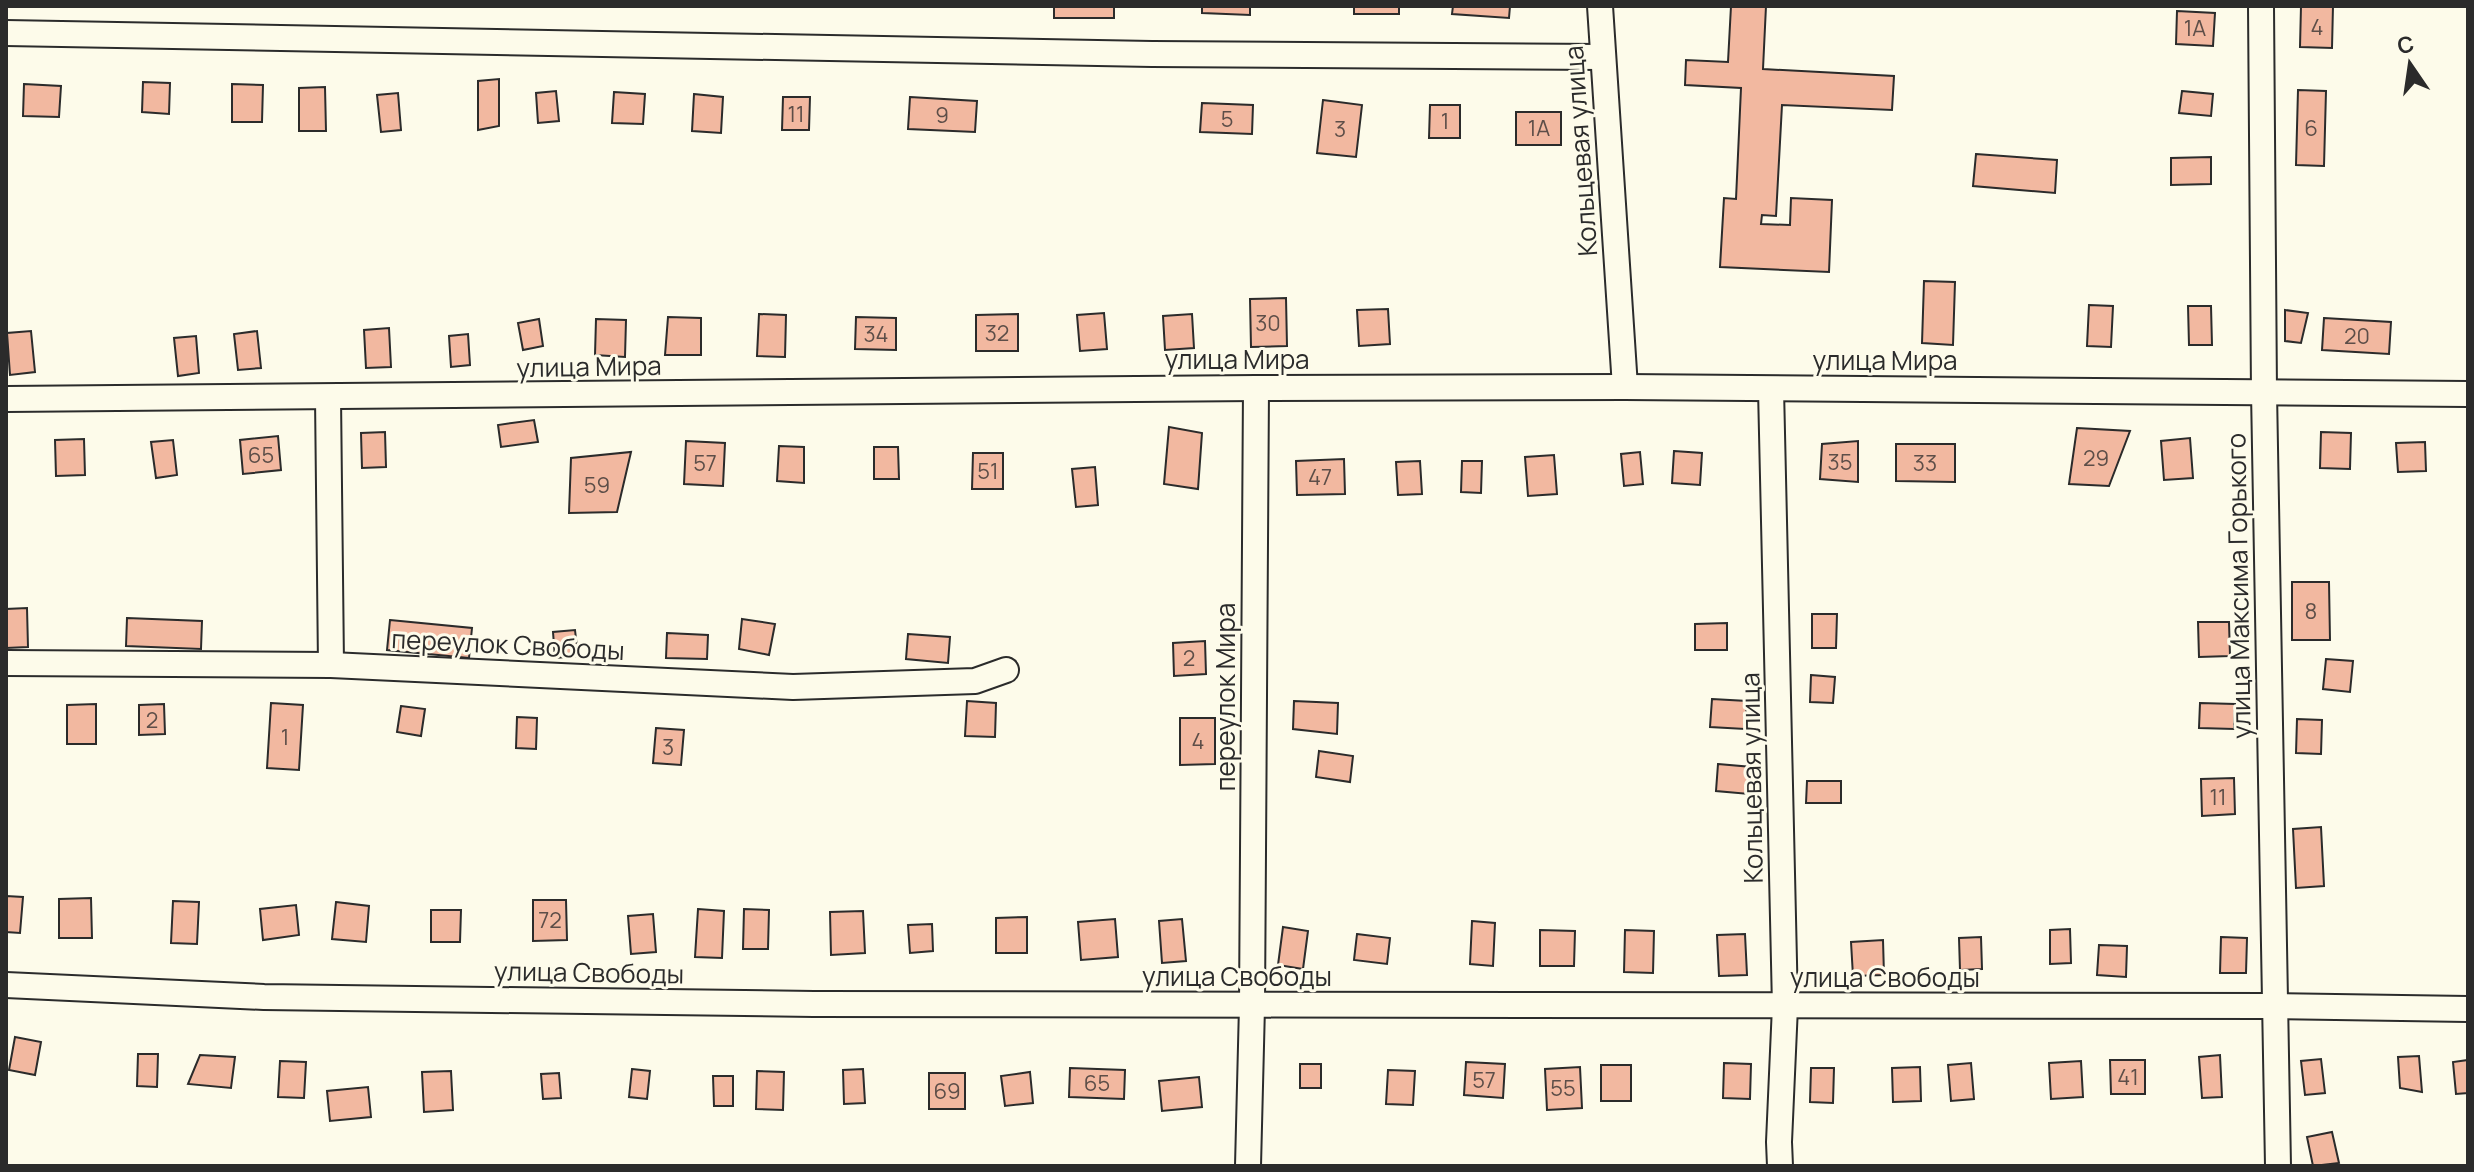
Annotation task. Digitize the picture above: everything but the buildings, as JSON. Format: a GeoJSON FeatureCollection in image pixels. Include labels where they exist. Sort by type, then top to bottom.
{"type":"FeatureCollection","features":[{"type":"Feature","properties":{"kind":"street","name":"Кольцевая улица"},"geometry":{"type":"LineString","coordinates":[[1600,6],[1625,387]]}},
{"type":"Feature","properties":{"kind":"street","name":"улица Максима Горького"},"geometry":{"type":"LineString","coordinates":[[2261,6],[2264,392],[2278,1166]]}},
{"type":"Feature","properties":{"kind":"street"},"geometry":{"type":"LineString","coordinates":[[6,33],[1152,54],[1603,57]]}},
{"type":"Feature","properties":{"kind":"street","name":"улица Мира"},"geometry":{"type":"LineString","coordinates":[[6,399],[1625,387],[2468,394]]}},
{"type":"Feature","properties":{"kind":"street","name":"переулок Мира"},"geometry":{"type":"LineString","coordinates":[[1248,1166],[1256,388]]}},
{"type":"Feature","properties":{"kind":"street","name":"Кольцевая улица"},"geometry":{"type":"LineString","coordinates":[[1771,389],[1785,1006],[1780,1166]]}},
{"type":"Feature","properties":{"kind":"street"},"geometry":{"type":"LineString","coordinates":[[328,397],[331,665]]}},
{"type":"Feature","properties":{"kind":"street","name":"переулок Свободы"},"geometry":{"type":"LineString","coordinates":[[6,663],[331,665],[793,687],[975,681],[1006,670]]}},
{"type":"Feature","properties":{"kind":"street","name":"улица Свободы"},"geometry":{"type":"LineString","coordinates":[[6,985],[264,997],[1252,1006],[2274,1006],[2468,1009]]}}]}
